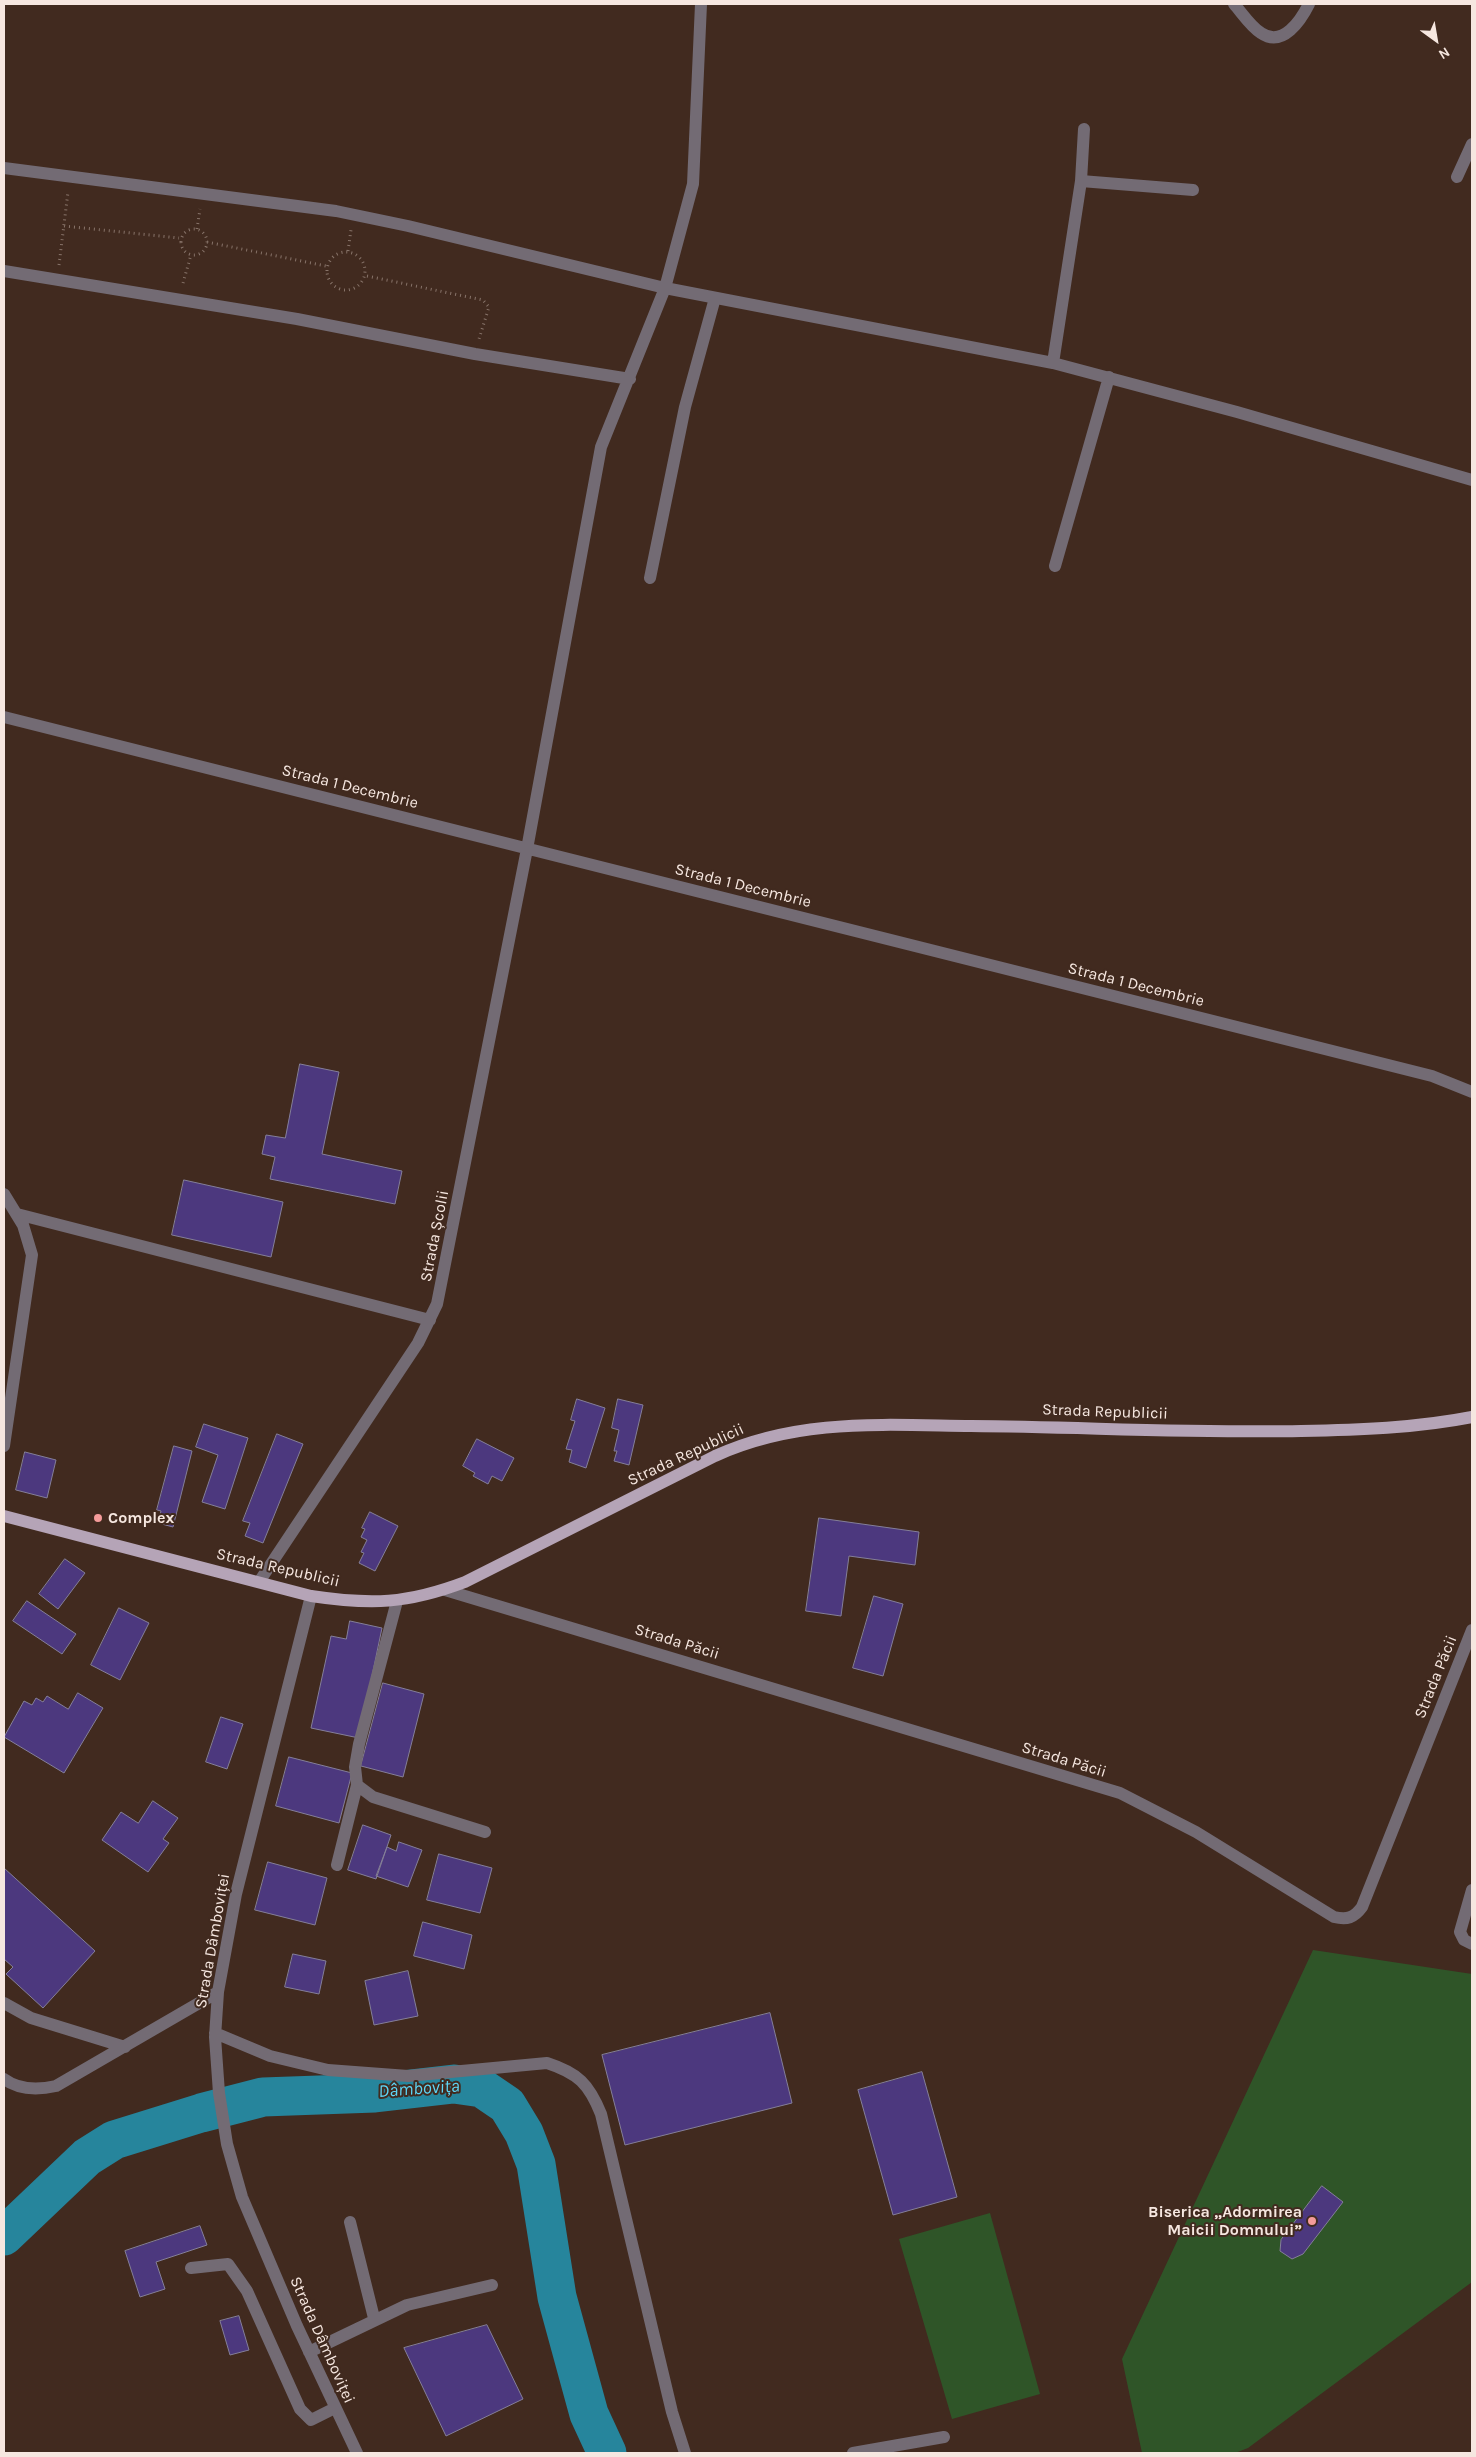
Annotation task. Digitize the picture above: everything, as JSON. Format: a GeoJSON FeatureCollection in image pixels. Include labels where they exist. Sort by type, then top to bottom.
{"type":"FeatureCollection","features":[{"type":"Feature","properties":{"kind":"main road","name":"Strada Republicii"},"geometry":{"type":"LineString","coordinates":[[4,1516],[310,1596],[346,1601],[397,1601],[445,1590],[509,1561],[722,1453],[744,1443],[784,1432],[865,1425],[1054,1426],[1236,1432],[1326,1431],[1414,1426],[1472,1417]]}},
{"type":"Feature","properties":{"kind":"street","name":"Strada Școlii"},"geometry":{"type":"LineString","coordinates":[[259,1582],[418,1343],[430,1320],[443,1281],[527,849],[601,447],[630,379],[665,288],[693,184],[701,4]]}},
{"type":"Feature","properties":{"kind":"street"},"geometry":{"type":"LineString","coordinates":[[1234,4],[1262,33],[1271,36],[1283,36],[1293,28],[1303,17],[1309,4]]}},
{"type":"Feature","properties":{"kind":"street"},"geometry":{"type":"LineString","coordinates":[[1053,364],[1081,181],[1084,129]]}},
{"type":"Feature","properties":{"kind":"street"},"geometry":{"type":"LineString","coordinates":[[1457,177],[1472,144]]}},
{"type":"Feature","properties":{"kind":"street"},"geometry":{"type":"LineString","coordinates":[[4,168],[336,212],[408,226],[665,288],[1053,364],[1109,377],[1472,480]]}},
{"type":"Feature","properties":{"kind":"street"},"geometry":{"type":"LineString","coordinates":[[1081,181],[1193,190]]}},
{"type":"Feature","properties":{"kind":"street"},"geometry":{"type":"LineString","coordinates":[[4,271],[297,319],[475,354],[630,379]]}},
{"type":"Feature","properties":{"kind":"street"},"geometry":{"type":"LineString","coordinates":[[650,578],[685,407],[715,298]]}},
{"type":"Feature","properties":{"kind":"street"},"geometry":{"type":"LineString","coordinates":[[1055,566],[1109,377]]}},
{"type":"Feature","properties":{"kind":"street","name":"Strada 1 Decembrie"},"geometry":{"type":"LineString","coordinates":[[4,717],[1422,1074],[1472,1092]]}},
{"type":"Feature","properties":{"kind":"street"},"geometry":{"type":"LineString","coordinates":[[4,1194],[18,1214],[29,1238],[32,1255],[32,1269],[4,1446]]}},
{"type":"Feature","properties":{"kind":"street"},"geometry":{"type":"LineString","coordinates":[[18,1214],[430,1320]]}},
{"type":"Feature","properties":{"kind":"street","name":"Strada Păcii"},"geometry":{"type":"LineString","coordinates":[[445,1590],[1120,1793],[1196,1832],[1334,1917],[1344,1919],[1356,1915],[1362,1907],[1472,1630]]}},
{"type":"Feature","properties":{"kind":"street","name":"Strada Dâmboviței"},"geometry":{"type":"LineString","coordinates":[[310,1596],[236,1894],[218,1992],[215,2035],[219,2093],[227,2144],[242,2197],[309,2352],[357,2453]]}},
{"type":"Feature","properties":{"kind":"street"},"geometry":{"type":"LineString","coordinates":[[337,1865],[357,1785],[355,1767],[359,1744],[397,1601]]}},
{"type":"Feature","properties":{"kind":"street"},"geometry":{"type":"LineString","coordinates":[[357,1785],[373,1797],[485,1832]]}},
{"type":"Feature","properties":{"kind":"street"},"geometry":{"type":"LineString","coordinates":[[1472,1890],[1460,1932],[1464,1940],[1472,1944]]}},
{"type":"Feature","properties":{"kind":"street"},"geometry":{"type":"LineString","coordinates":[[4,2079],[10,2083],[33,2088],[56,2086],[218,1992]]}},
{"type":"Feature","properties":{"kind":"street"},"geometry":{"type":"LineString","coordinates":[[4,2003],[31,2018],[125,2047]]}},
{"type":"Feature","properties":{"kind":"street"},"geometry":{"type":"LineString","coordinates":[[215,2035],[270,2056],[328,2070],[408,2076],[547,2063],[569,2070],[585,2083],[594,2097],[601,2114],[672,2412],[685,2453]]}},
{"type":"Feature","properties":{"kind":"street"},"geometry":{"type":"LineString","coordinates":[[350,2222],[374,2318]]}},
{"type":"Feature","properties":{"kind":"street"},"geometry":{"type":"LineString","coordinates":[[191,2268],[228,2264],[247,2291],[300,2409],[311,2420],[335,2408]]}},
{"type":"Feature","properties":{"kind":"street"},"geometry":{"type":"LineString","coordinates":[[309,2352],[374,2318],[407,2305],[492,2284]]}},
{"type":"Feature","properties":{"kind":"street"},"geometry":{"type":"LineString","coordinates":[[853,2453],[944,2437]]}},
{"type":"Feature","properties":{"kind":"path"},"geometry":{"type":"LineString","coordinates":[[57,279],[69,176]]}},
{"type":"Feature","properties":{"kind":"path"},"geometry":{"type":"LineString","coordinates":[[64,226],[179,238],[190,229],[197,229],[206,236],[207,242],[205,249],[199,254],[191,255],[185,252],[179,238]]}},
{"type":"Feature","properties":{"kind":"path"},"geometry":{"type":"LineString","coordinates":[[207,242],[326,266]]}},
{"type":"Feature","properties":{"kind":"path"},"geometry":{"type":"LineString","coordinates":[[348,251],[359,256],[366,267],[366,276],[356,288],[344,291],[333,286],[327,275],[326,266],[335,254],[348,251]]}},
{"type":"Feature","properties":{"kind":"path"},"geometry":{"type":"LineString","coordinates":[[179,300],[191,255]]}},
{"type":"Feature","properties":{"kind":"path"},"geometry":{"type":"LineString","coordinates":[[366,276],[483,300],[489,307],[475,354]]}},
{"type":"Feature","properties":{"kind":"green space"},"geometry":{"type":"Polygon","coordinates":[[[1313,1950],[1472,1974],[1472,2282],[1248,2448],[1235,2453],[1142,2453],[1122,2359],[1313,1950]]]}},
{"type":"Feature","properties":{"kind":"green space"},"geometry":{"type":"Polygon","coordinates":[[[990,2213],[1040,2394],[952,2419],[899,2239],[990,2213]]]}},
{"type":"Feature","properties":{"kind":"building"},"geometry":{"type":"Polygon","coordinates":[[[300,1064],[339,1072],[322,1154],[402,1171],[395,1204],[270,1179],[275,1157],[262,1154],[266,1135],[285,1138],[300,1064]]]}},
{"type":"Feature","properties":{"kind":"building"},"geometry":{"type":"Polygon","coordinates":[[[184,1180],[283,1202],[271,1257],[172,1235],[184,1180]]]}},
{"type":"Feature","properties":{"kind":"building"},"geometry":{"type":"Polygon","coordinates":[[[577,1399],[605,1408],[586,1468],[569,1462],[572,1450],[566,1449],[575,1421],[571,1420],[577,1399]]]}},
{"type":"Feature","properties":{"kind":"building"},"geometry":{"type":"Polygon","coordinates":[[[618,1399],[643,1405],[629,1465],[614,1461],[617,1451],[614,1451],[619,1430],[612,1428],[618,1399]]]}},
{"type":"Feature","properties":{"kind":"building"},"geometry":{"type":"Polygon","coordinates":[[[204,1424],[248,1438],[225,1509],[202,1502],[218,1455],[196,1447],[204,1424]]]}},
{"type":"Feature","properties":{"kind":"building"},"geometry":{"type":"Polygon","coordinates":[[[277,1434],[303,1444],[263,1543],[245,1536],[250,1523],[243,1521],[277,1434]]]}},
{"type":"Feature","properties":{"kind":"building"},"geometry":{"type":"Polygon","coordinates":[[[477,1439],[514,1458],[502,1481],[492,1476],[488,1484],[473,1476],[475,1473],[463,1466],[477,1439]]]}},
{"type":"Feature","properties":{"kind":"building"},"geometry":{"type":"Polygon","coordinates":[[[174,1446],[192,1451],[173,1527],[158,1523],[161,1511],[157,1510],[174,1446]]]}},
{"type":"Feature","properties":{"kind":"building"},"geometry":{"type":"Polygon","coordinates":[[[25,1452],[56,1460],[47,1498],[16,1490],[25,1452]]]}},
{"type":"Feature","properties":{"kind":"building"},"geometry":{"type":"Polygon","coordinates":[[[370,1512],[398,1526],[375,1571],[359,1563],[364,1553],[361,1552],[367,1540],[361,1537],[365,1529],[362,1528],[370,1512]]]}},
{"type":"Feature","properties":{"kind":"building"},"geometry":{"type":"Polygon","coordinates":[[[819,1518],[919,1532],[915,1565],[849,1556],[841,1616],[806,1611],[819,1518]]]}},
{"type":"Feature","properties":{"kind":"building"},"geometry":{"type":"Polygon","coordinates":[[[65,1559],[85,1573],[58,1609],[39,1594],[65,1559]]]}},
{"type":"Feature","properties":{"kind":"building"},"geometry":{"type":"Polygon","coordinates":[[[874,1596],[903,1604],[883,1676],[853,1668],[874,1596]]]}},
{"type":"Feature","properties":{"kind":"building"},"geometry":{"type":"Polygon","coordinates":[[[27,1601],[76,1634],[62,1654],[13,1621],[27,1601]]]}},
{"type":"Feature","properties":{"kind":"building"},"geometry":{"type":"Polygon","coordinates":[[[119,1608],[149,1623],[120,1680],[91,1665],[119,1608]]]}},
{"type":"Feature","properties":{"kind":"building"},"geometry":{"type":"Polygon","coordinates":[[[350,1621],[382,1628],[359,1738],[311,1728],[331,1636],[346,1639],[350,1621]]]}},
{"type":"Feature","properties":{"kind":"building"},"geometry":{"type":"Polygon","coordinates":[[[383,1683],[424,1694],[403,1777],[361,1766],[383,1683]]]}},
{"type":"Feature","properties":{"kind":"building"},"geometry":{"type":"Polygon","coordinates":[[[78,1693],[103,1708],[64,1773],[4,1737],[24,1701],[32,1705],[36,1698],[43,1702],[47,1696],[68,1709],[78,1693]]]}},
{"type":"Feature","properties":{"kind":"building"},"geometry":{"type":"Polygon","coordinates":[[[221,1717],[243,1724],[227,1769],[206,1762],[221,1717]]]}},
{"type":"Feature","properties":{"kind":"building"},"geometry":{"type":"Polygon","coordinates":[[[289,1757],[352,1773],[339,1823],[276,1806],[289,1757]]]}},
{"type":"Feature","properties":{"kind":"building"},"geometry":{"type":"Polygon","coordinates":[[[153,1801],[178,1818],[163,1839],[169,1843],[148,1872],[102,1840],[121,1812],[138,1823],[153,1801]]]}},
{"type":"Feature","properties":{"kind":"building"},"geometry":{"type":"Polygon","coordinates":[[[363,1825],[391,1835],[376,1879],[348,1870],[363,1825]]]}},
{"type":"Feature","properties":{"kind":"building"},"geometry":{"type":"Polygon","coordinates":[[[399,1842],[422,1850],[408,1887],[376,1876],[387,1847],[396,1851],[399,1842]]]}},
{"type":"Feature","properties":{"kind":"building"},"geometry":{"type":"Polygon","coordinates":[[[439,1854],[492,1868],[480,1913],[427,1900],[439,1854]]]}},
{"type":"Feature","properties":{"kind":"building"},"geometry":{"type":"Polygon","coordinates":[[[268,1862],[327,1878],[315,1925],[255,1910],[268,1862]]]}},
{"type":"Feature","properties":{"kind":"building"},"geometry":{"type":"Polygon","coordinates":[[[4,1868],[95,1951],[43,2008],[6,1974],[13,1967],[4,1959],[4,1868]]]}},
{"type":"Feature","properties":{"kind":"building"},"geometry":{"type":"Polygon","coordinates":[[[423,1922],[472,1935],[464,1969],[414,1956],[423,1922]]]}},
{"type":"Feature","properties":{"kind":"building"},"geometry":{"type":"Polygon","coordinates":[[[293,1954],[326,1961],[319,1994],[285,1987],[293,1954]]]}},
{"type":"Feature","properties":{"kind":"building"},"geometry":{"type":"Polygon","coordinates":[[[408,1971],[418,2016],[374,2025],[365,1981],[408,1971]]]}},
{"type":"Feature","properties":{"kind":"building"},"geometry":{"type":"Polygon","coordinates":[[[770,2013],[792,2103],[625,2145],[602,2055],[770,2013]]]}},
{"type":"Feature","properties":{"kind":"building"},"geometry":{"type":"Polygon","coordinates":[[[922,2072],[957,2197],[893,2215],[858,2090],[922,2072]]]}},
{"type":"Feature","properties":{"kind":"building","name":"Biserica „Adormirea Maicii Domnului”"},"geometry":{"type":"Polygon","coordinates":[[[1322,2186],[1343,2202],[1303,2254],[1292,2259],[1280,2251],[1281,2240],[1322,2186]]]}},
{"type":"Feature","properties":{"kind":"building"},"geometry":{"type":"Polygon","coordinates":[[[200,2226],[207,2245],[156,2262],[165,2289],[140,2297],[125,2251],[200,2226]]]}},
{"type":"Feature","properties":{"kind":"building"},"geometry":{"type":"Polygon","coordinates":[[[239,2316],[249,2350],[230,2355],[220,2321],[239,2316]]]}},
{"type":"Feature","properties":{"kind":"building"},"geometry":{"type":"Polygon","coordinates":[[[487,2325],[523,2399],[446,2436],[404,2348],[487,2325]]]}},
{"type":"Feature","properties":{"kind":"waterway","name":"Dâmbovița"},"geometry":{"type":"LineString","coordinates":[[4,2236],[87,2157],[114,2140],[201,2113],[263,2097],[375,2093],[454,2084],[482,2088],[507,2105],[524,2133],[536,2164],[557,2297],[589,2414],[607,2453]]}},
{"type":"Feature","properties":{"kind":"place","name":"Complex"},"geometry":{"type":"Point","coordinates":[98,1518]}},
{"type":"Feature","properties":{"kind":"place","name":"Biserica „Adormirea Maicii Domnului”"},"geometry":{"type":"Point","coordinates":[1312,2221]}}]}
